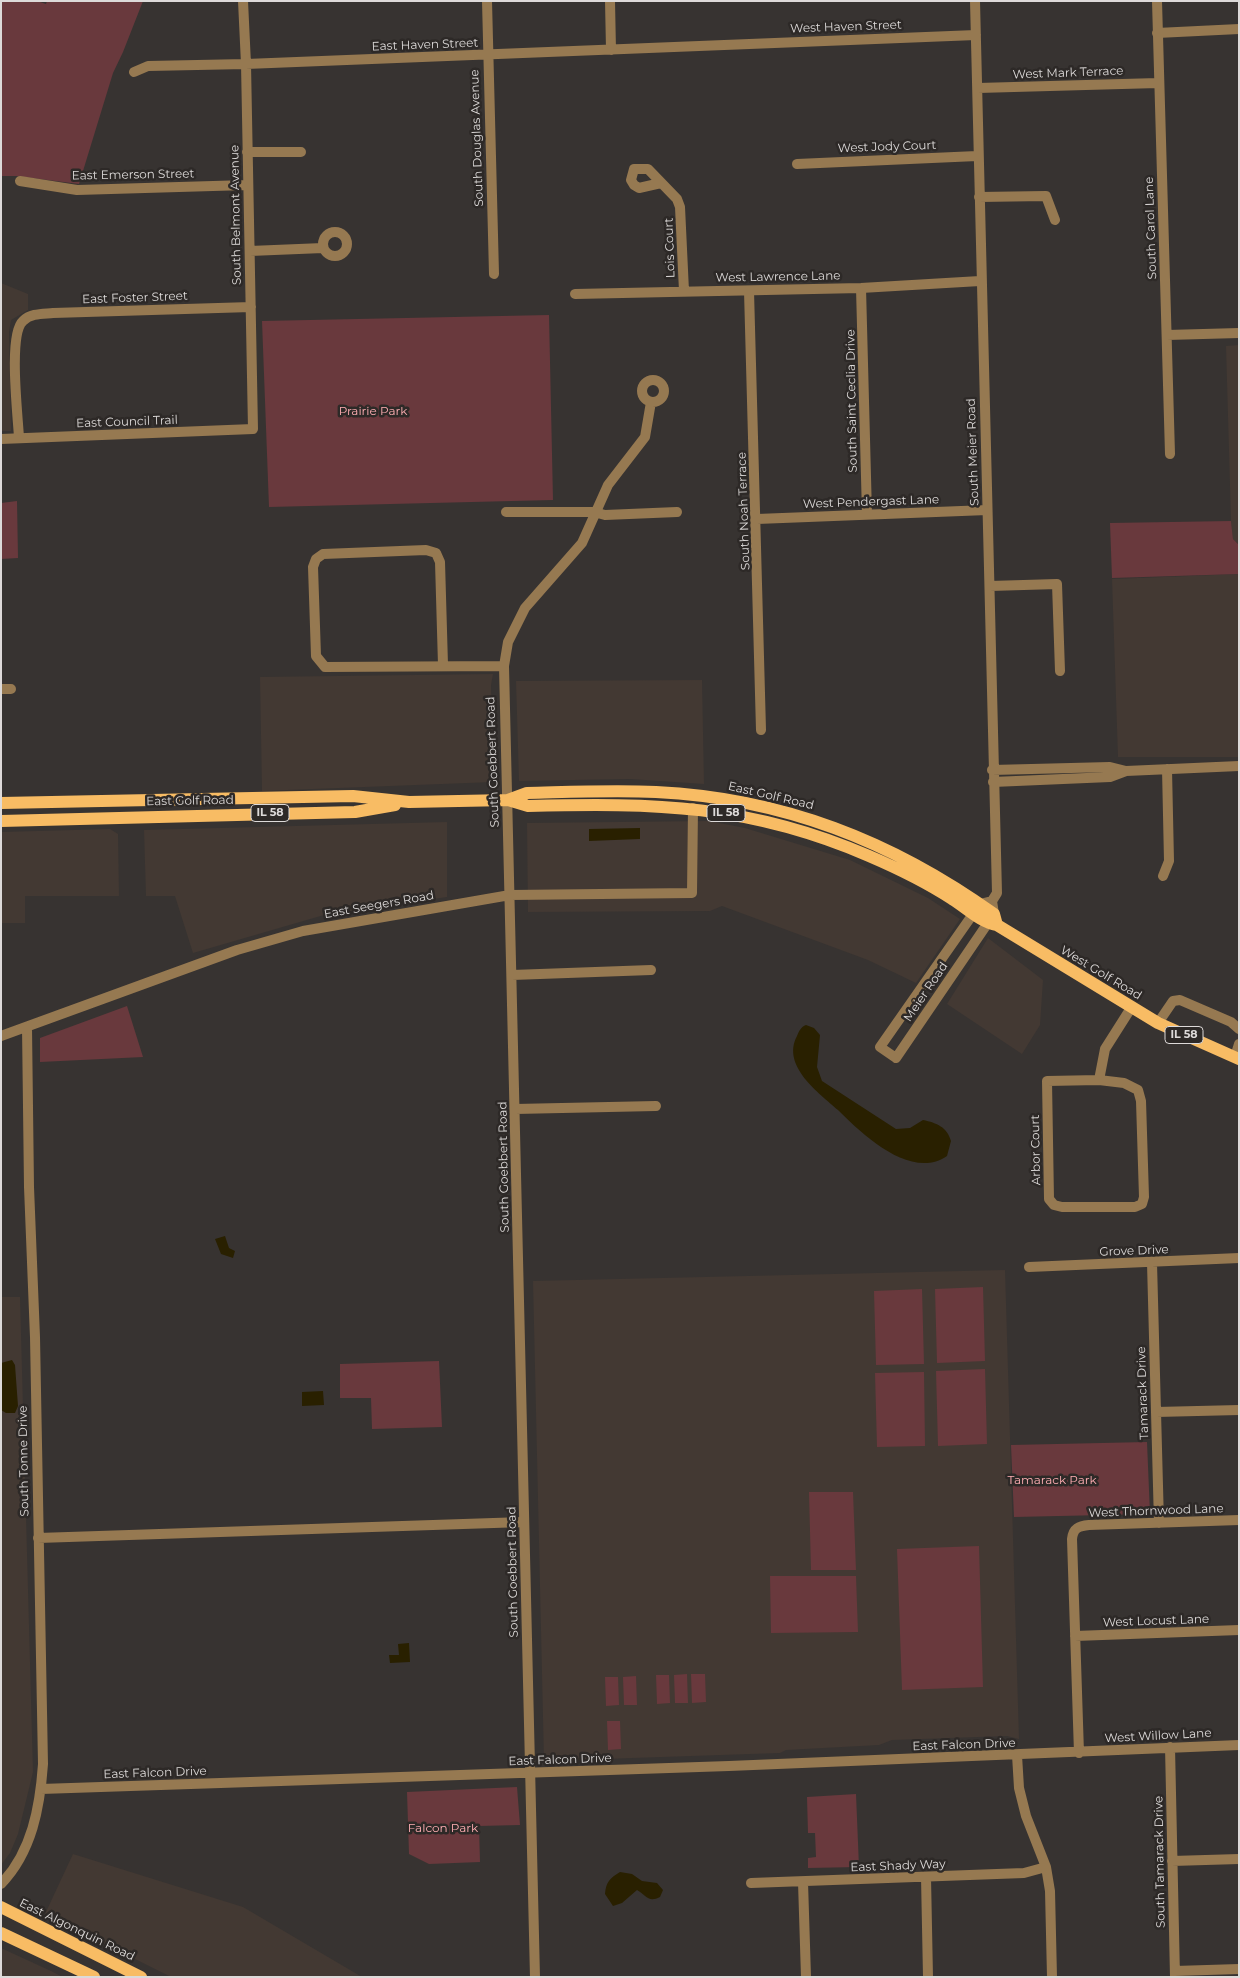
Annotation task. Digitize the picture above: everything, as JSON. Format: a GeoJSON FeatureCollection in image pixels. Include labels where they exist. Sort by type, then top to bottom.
{"type":"FeatureCollection","features":[{"type":"Feature","properties":{"kind":"main road","name":"East Golf Road"},"geometry":{"type":"LineString","coordinates":[[508,800],[527,793],[607,791],[686,794],[750,803],[796,815],[860,837],[928,870],[981,906],[993,921],[1030,946]]}},
{"type":"Feature","properties":{"kind":"main road","name":"East Golf Road"},"geometry":{"type":"LineString","coordinates":[[1,803],[354,796],[409,802],[508,800],[528,806],[616,804],[693,808],[782,824],[851,848],[898,868],[952,899],[981,906]]}},
{"type":"Feature","properties":{"kind":"main road","name":"East Golf Road"},"geometry":{"type":"LineString","coordinates":[[1,821],[355,812],[409,802]]}},
{"type":"Feature","properties":{"kind":"main road","name":"West Golf Road"},"geometry":{"type":"LineString","coordinates":[[1030,946],[1158,1023],[1237,1058]]}},
{"type":"Feature","properties":{"kind":"main road","name":"East Algonquin Road"},"geometry":{"type":"LineString","coordinates":[[1,1908],[141,1977]]}},
{"type":"Feature","properties":{"kind":"main road"},"geometry":{"type":"LineString","coordinates":[[1,1933],[94,1977]]}},
{"type":"Feature","properties":{"kind":"street","name":"South Belmont Avenue"},"geometry":{"type":"LineString","coordinates":[[242,1],[246,64],[253,429]]}},
{"type":"Feature","properties":{"kind":"street","name":"South Douglas Avenue"},"geometry":{"type":"LineString","coordinates":[[487,1],[494,274]]}},
{"type":"Feature","properties":{"kind":"street"},"geometry":{"type":"LineString","coordinates":[[610,1],[611,50]]}},
{"type":"Feature","properties":{"kind":"street","name":"South Meier Road"},"geometry":{"type":"LineString","coordinates":[[975,1],[980,281],[990,586],[992,770],[997,893],[981,906]]}},
{"type":"Feature","properties":{"kind":"street","name":"South Carol Lane"},"geometry":{"type":"LineString","coordinates":[[1157,1],[1170,454]]}},
{"type":"Feature","properties":{"kind":"street"},"geometry":{"type":"LineString","coordinates":[[1158,33],[1239,30]]}},
{"type":"Feature","properties":{"kind":"street","name":"West Haven Street"},"geometry":{"type":"LineString","coordinates":[[718,45],[976,35]]}},
{"type":"Feature","properties":{"kind":"street","name":"East Haven Street"},"geometry":{"type":"LineString","coordinates":[[134,72],[148,66],[246,64],[718,45]]}},
{"type":"Feature","properties":{"kind":"street","name":"West Mark Terrace"},"geometry":{"type":"LineString","coordinates":[[978,88],[1158,83]]}},
{"type":"Feature","properties":{"kind":"street"},"geometry":{"type":"LineString","coordinates":[[247,152],[301,152]]}},
{"type":"Feature","properties":{"kind":"street","name":"West Jody Court"},"geometry":{"type":"LineString","coordinates":[[797,164],[977,156]]}},
{"type":"Feature","properties":{"kind":"street","name":"East Emerson Street"},"geometry":{"type":"LineString","coordinates":[[20,181],[77,190],[247,185]]}},
{"type":"Feature","properties":{"kind":"street","name":"Lois Court"},"geometry":{"type":"LineString","coordinates":[[661,183],[677,199],[680,207],[684,291]]}},
{"type":"Feature","properties":{"kind":"street"},"geometry":{"type":"LineString","coordinates":[[979,197],[1046,196],[1055,220]]}},
{"type":"Feature","properties":{"kind":"street"},"geometry":{"type":"LineString","coordinates":[[250,250],[323,248]]}},
{"type":"Feature","properties":{"kind":"street","name":"West Lawrence Lane"},"geometry":{"type":"LineString","coordinates":[[576,294],[862,288],[980,281]]}},
{"type":"Feature","properties":{"kind":"street","name":"South Saint Ceclia Drive"},"geometry":{"type":"LineString","coordinates":[[862,288],[867,514]]}},
{"type":"Feature","properties":{"kind":"street","name":"South Noah Terrace"},"geometry":{"type":"LineString","coordinates":[[750,290],[761,730]]}},
{"type":"Feature","properties":{"kind":"street","name":"East Foster Street"},"geometry":{"type":"LineString","coordinates":[[19,438],[14,346],[18,329],[22,322],[30,316],[53,313],[251,307]]}},
{"type":"Feature","properties":{"kind":"street"},"geometry":{"type":"LineString","coordinates":[[1167,335],[1239,333]]}},
{"type":"Feature","properties":{"kind":"street","name":"South Goebbert Road"},"geometry":{"type":"LineString","coordinates":[[535,1977],[504,666],[508,642],[515,624],[536,595],[582,543],[594,512],[608,485],[644,437],[651,402]]}},
{"type":"Feature","properties":{"kind":"street","name":"East Council Trail"},"geometry":{"type":"LineString","coordinates":[[1,439],[253,429]]}},
{"type":"Feature","properties":{"kind":"street","name":"West Pendergast Lane"},"geometry":{"type":"LineString","coordinates":[[757,519],[987,510]]}},
{"type":"Feature","properties":{"kind":"street"},"geometry":{"type":"LineString","coordinates":[[506,512],[594,512],[605,515],[677,512]]}},
{"type":"Feature","properties":{"kind":"street"},"geometry":{"type":"LineString","coordinates":[[443,665],[440,562],[436,553],[426,550],[323,554],[316,559],[313,567],[316,656],[319,663],[331,668],[443,665],[504,666]]}},
{"type":"Feature","properties":{"kind":"street"},"geometry":{"type":"LineString","coordinates":[[990,586],[1057,584],[1060,671]]}},
{"type":"Feature","properties":{"kind":"street"},"geometry":{"type":"LineString","coordinates":[[992,770],[1110,767],[1126,771],[1239,766]]}},
{"type":"Feature","properties":{"kind":"street"},"geometry":{"type":"LineString","coordinates":[[1163,876],[1168,861],[1167,770]]}},
{"type":"Feature","properties":{"kind":"street"},"geometry":{"type":"LineString","coordinates":[[993,782],[1110,777],[1126,771]]}},
{"type":"Feature","properties":{"kind":"street","name":"East Seegers Road"},"geometry":{"type":"LineString","coordinates":[[1,1036],[237,950],[294,934],[510,895],[692,893],[693,808]]}},
{"type":"Feature","properties":{"kind":"street","name":"Meier Road"},"geometry":{"type":"LineString","coordinates":[[981,906],[880,1047],[896,1058],[993,921]]}},
{"type":"Feature","properties":{"kind":"street"},"geometry":{"type":"LineString","coordinates":[[512,975],[651,970]]}},
{"type":"Feature","properties":{"kind":"street"},"geometry":{"type":"LineString","coordinates":[[1158,1023],[1173,1001],[1180,1000],[1231,1022],[1239,1029]]}},
{"type":"Feature","properties":{"kind":"street"},"geometry":{"type":"LineString","coordinates":[[1099,1080],[1105,1049],[1131,1008]]}},
{"type":"Feature","properties":{"kind":"street","name":"South Tonne Drive"},"geometry":{"type":"LineString","coordinates":[[1,1884],[12,1873],[25,1851],[33,1830],[41,1789],[43,1764],[27,1027]]}},
{"type":"Feature","properties":{"kind":"street","name":"West Golf Road"},"geometry":{"type":"LineString","coordinates":[[1237,1058],[1239,1044]]}},
{"type":"Feature","properties":{"kind":"street","name":"Arbor Court"},"geometry":{"type":"LineString","coordinates":[[1099,1080],[1124,1083],[1138,1090],[1141,1101],[1144,1197],[1142,1204],[1135,1207],[1062,1207],[1054,1205],[1049,1198],[1047,1081],[1099,1080]]}},
{"type":"Feature","properties":{"kind":"street"},"geometry":{"type":"LineString","coordinates":[[515,1109],[656,1106]]}},
{"type":"Feature","properties":{"kind":"street","name":"Grove Drive"},"geometry":{"type":"LineString","coordinates":[[1029,1267],[1239,1258]]}},
{"type":"Feature","properties":{"kind":"street","name":"Tamarack Drive"},"geometry":{"type":"LineString","coordinates":[[1152,1263],[1159,1523]]}},
{"type":"Feature","properties":{"kind":"street"},"geometry":{"type":"LineString","coordinates":[[1156,1412],[1239,1410]]}},
{"type":"Feature","properties":{"kind":"street","name":"West Thornwood Lane"},"geometry":{"type":"LineString","coordinates":[[1075,1636],[1072,1539],[1075,1528],[1089,1525],[1239,1520]]}},
{"type":"Feature","properties":{"kind":"street"},"geometry":{"type":"LineString","coordinates":[[38,1538],[524,1522]]}},
{"type":"Feature","properties":{"kind":"street","name":"West Locust Lane"},"geometry":{"type":"LineString","coordinates":[[1075,1636],[1239,1630]]}},
{"type":"Feature","properties":{"kind":"street"},"geometry":{"type":"LineString","coordinates":[[1075,1636],[1079,1753]]}},
{"type":"Feature","properties":{"kind":"street","name":"West Willow Lane"},"geometry":{"type":"LineString","coordinates":[[1079,1753],[1239,1745]]}},
{"type":"Feature","properties":{"kind":"street","name":"South Tamarack Drive"},"geometry":{"type":"LineString","coordinates":[[1170,1747],[1175,1974]]}},
{"type":"Feature","properties":{"kind":"street","name":"East Falcon Drive"},"geometry":{"type":"LineString","coordinates":[[41,1789],[1079,1753]]}},
{"type":"Feature","properties":{"kind":"street"},"geometry":{"type":"LineString","coordinates":[[1017,1755],[1018,1788],[1026,1816],[1046,1867],[1050,1891],[1052,1977]]}},
{"type":"Feature","properties":{"kind":"street"},"geometry":{"type":"LineString","coordinates":[[1172,1861],[1239,1859]]}},
{"type":"Feature","properties":{"kind":"street","name":"East Shady Way"},"geometry":{"type":"LineString","coordinates":[[751,1883],[1024,1873],[1046,1867]]}},
{"type":"Feature","properties":{"kind":"street"},"geometry":{"type":"LineString","coordinates":[[926,1877],[928,1977]]}},
{"type":"Feature","properties":{"kind":"street"},"geometry":{"type":"LineString","coordinates":[[803,1882],[806,1977]]}},
{"type":"Feature","properties":{"kind":"street"},"geometry":{"type":"LineString","coordinates":[[1175,1974],[1239,1969]]}},
{"type":"Feature","properties":{"kind":"shaded area"},"geometry":{"type":"Polygon","coordinates":[[[1,283],[28,294],[28,310],[11,320],[9,332],[11,431],[1,431],[1,283]]]}},
{"type":"Feature","properties":{"kind":"shaded area"},"geometry":{"type":"Polygon","coordinates":[[[1239,345],[1239,545],[1233,539],[1231,521],[1226,346],[1239,345]]]}},
{"type":"Feature","properties":{"kind":"shaded area"},"geometry":{"type":"Polygon","coordinates":[[[1239,574],[1239,757],[1118,757],[1112,579],[1239,574]]]}},
{"type":"Feature","properties":{"kind":"shaded area"},"geometry":{"type":"Polygon","coordinates":[[[493,674],[491,685],[493,782],[262,791],[260,677],[493,674]]]}},
{"type":"Feature","properties":{"kind":"shaded area"},"geometry":{"type":"Polygon","coordinates":[[[702,680],[704,784],[630,779],[519,781],[516,681],[702,680]]]}},
{"type":"Feature","properties":{"kind":"shaded area"},"geometry":{"type":"Polygon","coordinates":[[[709,821],[745,828],[850,860],[928,898],[960,919],[916,983],[868,960],[722,906],[710,911],[528,912],[527,823],[709,821]]]}},
{"type":"Feature","properties":{"kind":"shaded area"},"geometry":{"type":"Polygon","coordinates":[[[447,822],[447,897],[324,915],[193,953],[175,896],[146,896],[144,830],[447,822]]]}},
{"type":"Feature","properties":{"kind":"shaded area"},"geometry":{"type":"Polygon","coordinates":[[[640,828],[640,839],[589,841],[589,829],[640,828]]]}},
{"type":"Feature","properties":{"kind":"shaded area"},"geometry":{"type":"Polygon","coordinates":[[[110,829],[118,834],[119,896],[25,896],[25,923],[1,923],[1,832],[110,829]]]}},
{"type":"Feature","properties":{"kind":"shaded area"},"geometry":{"type":"Polygon","coordinates":[[[988,938],[1043,980],[1040,1025],[1022,1054],[947,1004],[988,938]]]}},
{"type":"Feature","properties":{"kind":"shaded area"},"geometry":{"type":"Polygon","coordinates":[[[806,1025],[814,1028],[820,1035],[817,1067],[822,1081],[896,1129],[910,1128],[923,1120],[941,1126],[947,1132],[951,1141],[947,1156],[933,1162],[918,1163],[903,1159],[874,1142],[860,1131],[812,1087],[804,1078],[794,1058],[793,1047],[797,1036],[800,1029],[806,1025]]]}},
{"type":"Feature","properties":{"kind":"shaded area"},"geometry":{"type":"Polygon","coordinates":[[[225,1236],[229,1248],[235,1251],[233,1258],[221,1254],[215,1239],[225,1236]]]}},
{"type":"Feature","properties":{"kind":"shaded area"},"geometry":{"type":"Polygon","coordinates":[[[1005,1270],[1019,1739],[1007,1736],[892,1740],[879,1745],[786,1750],[780,1753],[544,1761],[533,1281],[1005,1270]]]}},
{"type":"Feature","properties":{"kind":"shaded area"},"geometry":{"type":"Polygon","coordinates":[[[1,1297],[20,1297],[33,1772],[18,1834],[10,1853],[1,1865],[1,1297]]]}},
{"type":"Feature","properties":{"kind":"shaded area"},"geometry":{"type":"Polygon","coordinates":[[[12,1360],[15,1365],[18,1406],[15,1413],[6,1413],[1,1410],[1,1363],[12,1360]]]}},
{"type":"Feature","properties":{"kind":"shaded area"},"geometry":{"type":"Polygon","coordinates":[[[323,1391],[324,1405],[302,1406],[302,1392],[323,1391]]]}},
{"type":"Feature","properties":{"kind":"shaded area"},"geometry":{"type":"Polygon","coordinates":[[[409,1643],[410,1662],[390,1663],[389,1655],[399,1655],[398,1644],[409,1643]]]}},
{"type":"Feature","properties":{"kind":"shaded area"},"geometry":{"type":"Polygon","coordinates":[[[73,1854],[243,1907],[362,1977],[171,1977],[45,1914],[73,1854]]]}},
{"type":"Feature","properties":{"kind":"shaded area"},"geometry":{"type":"Polygon","coordinates":[[[620,1872],[632,1874],[642,1881],[657,1883],[663,1890],[660,1897],[650,1899],[637,1890],[622,1903],[613,1906],[605,1894],[606,1886],[620,1872]]]}},
{"type":"Feature","properties":{"kind":"shaded area"},"geometry":{"type":"Polygon","coordinates":[[[1,1948],[51,1971],[63,1977],[1,1977],[1,1948]]]}},
{"type":"Feature","properties":{"kind":"green space"},"geometry":{"type":"Polygon","coordinates":[[[1,1],[37,1],[46,4],[47,1],[143,1],[113,73],[79,184],[16,176],[1,176],[1,1]]]}},
{"type":"Feature","properties":{"kind":"green space","name":"Prairie Park"},"geometry":{"type":"Polygon","coordinates":[[[549,315],[553,500],[269,507],[262,321],[549,315]]]}},
{"type":"Feature","properties":{"kind":"green space"},"geometry":{"type":"Polygon","coordinates":[[[17,501],[18,558],[1,559],[1,503],[17,501]]]}},
{"type":"Feature","properties":{"kind":"green space"},"geometry":{"type":"Polygon","coordinates":[[[1231,521],[1233,539],[1239,545],[1239,574],[1112,578],[1110,523],[1231,521]]]}},
{"type":"Feature","properties":{"kind":"green space"},"geometry":{"type":"Polygon","coordinates":[[[127,1006],[143,1057],[40,1062],[40,1038],[127,1006]]]}},
{"type":"Feature","properties":{"kind":"green space"},"geometry":{"type":"Polygon","coordinates":[[[983,1287],[985,1361],[937,1363],[935,1289],[983,1287]]]}},
{"type":"Feature","properties":{"kind":"green space"},"geometry":{"type":"Polygon","coordinates":[[[922,1289],[924,1364],[876,1365],[874,1291],[922,1289]]]}},
{"type":"Feature","properties":{"kind":"green space"},"geometry":{"type":"Polygon","coordinates":[[[439,1361],[442,1427],[372,1429],[371,1398],[340,1398],[340,1364],[439,1361]]]}},
{"type":"Feature","properties":{"kind":"green space"},"geometry":{"type":"Polygon","coordinates":[[[985,1369],[987,1444],[938,1446],[936,1371],[985,1369]]]}},
{"type":"Feature","properties":{"kind":"green space"},"geometry":{"type":"Polygon","coordinates":[[[924,1372],[925,1446],[877,1447],[875,1373],[924,1372]]]}},
{"type":"Feature","properties":{"kind":"green space","name":"Tamarack Park"},"geometry":{"type":"Polygon","coordinates":[[[1147,1442],[1150,1514],[1014,1517],[1011,1445],[1147,1442]]]}},
{"type":"Feature","properties":{"kind":"green space"},"geometry":{"type":"Polygon","coordinates":[[[809,1492],[853,1492],[856,1570],[811,1570],[809,1492]]]}},
{"type":"Feature","properties":{"kind":"green space"},"geometry":{"type":"Polygon","coordinates":[[[979,1546],[983,1687],[902,1690],[897,1549],[979,1546]]]}},
{"type":"Feature","properties":{"kind":"green space"},"geometry":{"type":"Polygon","coordinates":[[[770,1576],[856,1576],[858,1632],[771,1633],[770,1576]]]}},
{"type":"Feature","properties":{"kind":"green space"},"geometry":{"type":"Polygon","coordinates":[[[687,1674],[688,1703],[675,1703],[674,1675],[687,1674]]]}},
{"type":"Feature","properties":{"kind":"green space"},"geometry":{"type":"Polygon","coordinates":[[[691,1674],[705,1674],[706,1702],[692,1703],[691,1674]]]}},
{"type":"Feature","properties":{"kind":"green space"},"geometry":{"type":"Polygon","coordinates":[[[656,1675],[669,1675],[670,1703],[657,1704],[656,1675]]]}},
{"type":"Feature","properties":{"kind":"green space"},"geometry":{"type":"Polygon","coordinates":[[[636,1676],[637,1705],[624,1705],[623,1677],[636,1676]]]}},
{"type":"Feature","properties":{"kind":"green space"},"geometry":{"type":"Polygon","coordinates":[[[605,1677],[618,1677],[619,1705],[606,1706],[605,1677]]]}},
{"type":"Feature","properties":{"kind":"green space"},"geometry":{"type":"Polygon","coordinates":[[[607,1721],[620,1721],[621,1749],[608,1750],[607,1721]]]}},
{"type":"Feature","properties":{"kind":"green space","name":"Falcon Park"},"geometry":{"type":"Polygon","coordinates":[[[517,1787],[520,1825],[479,1826],[480,1862],[429,1864],[409,1854],[407,1792],[517,1787]]]}},
{"type":"Feature","properties":{"kind":"green space"},"geometry":{"type":"Polygon","coordinates":[[[856,1794],[859,1867],[808,1868],[808,1858],[816,1857],[815,1833],[808,1833],[807,1797],[856,1794]]]}}]}
